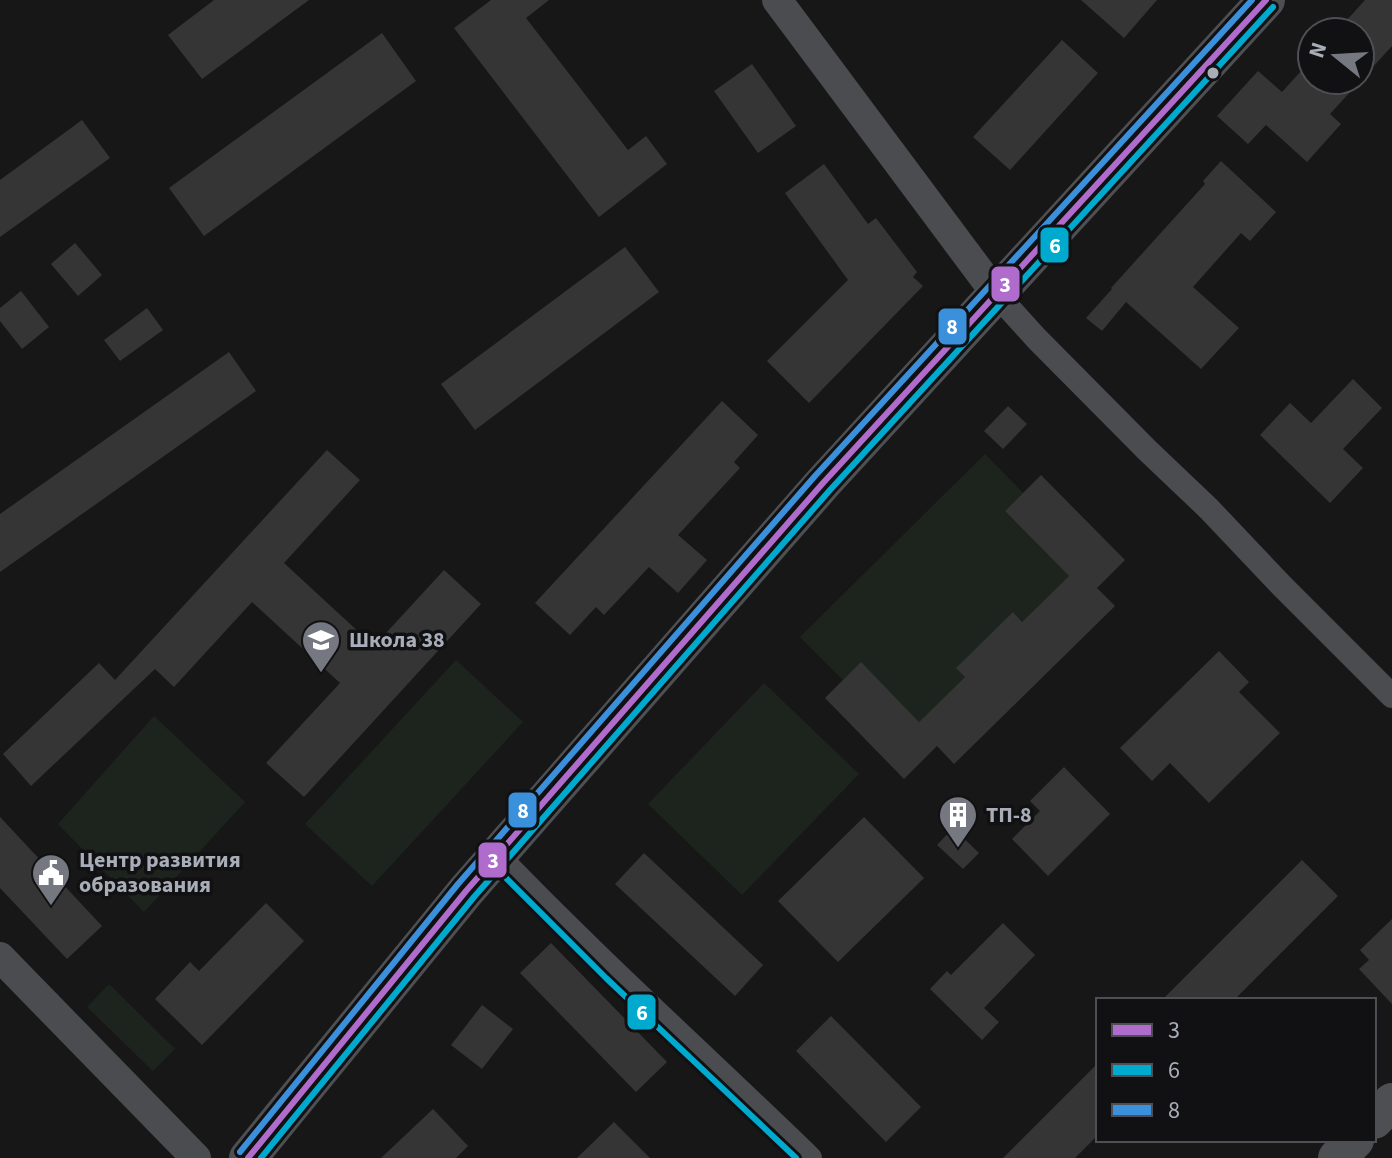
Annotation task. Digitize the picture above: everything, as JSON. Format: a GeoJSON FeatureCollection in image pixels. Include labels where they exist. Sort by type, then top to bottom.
{"type":"FeatureCollection","features":[{"type":"Feature","properties":{"kind":"main road"},"geometry":{"type":"LineString","coordinates":[[248,1158],[466,891],[823,483],[1266,0]]}},
{"type":"Feature","properties":{"kind":"main road"},"geometry":{"type":"LineString","coordinates":[[1376,1118],[1392,1102]]}},
{"type":"Feature","properties":{"kind":"main road"},"geometry":{"type":"LineString","coordinates":[[1337,1158],[1353,1142]]}},
{"type":"Feature","properties":{"kind":"street"},"geometry":{"type":"LineString","coordinates":[[777,0],[997,295],[1392,696]]}},
{"type":"Feature","properties":{"kind":"street"},"geometry":{"type":"LineString","coordinates":[[498,856],[544,904],[810,1158]]}},
{"type":"Feature","properties":{"kind":"street"},"geometry":{"type":"LineString","coordinates":[[0,957],[196,1158]]}},
{"type":"Feature","properties":{"kind":"shaded area"},"geometry":{"type":"Polygon","coordinates":[[[985,454],[1023,493],[1005,511],[1069,576],[1022,622],[1013,612],[957,668],[965,677],[919,722],[861,663],[843,680],[800,637],[985,454]]]}},
{"type":"Feature","properties":{"kind":"shaded area"},"geometry":{"type":"Polygon","coordinates":[[[456,660],[523,722],[372,886],[305,824],[456,660]]]}},
{"type":"Feature","properties":{"kind":"shaded area"},"geometry":{"type":"Polygon","coordinates":[[[764,683],[859,774],[742,895],[648,804],[764,683]]]}},
{"type":"Feature","properties":{"kind":"shaded area"},"geometry":{"type":"Polygon","coordinates":[[[154,716],[245,802],[144,912],[58,824],[154,716]]]}},
{"type":"Feature","properties":{"kind":"shaded area"},"geometry":{"type":"Polygon","coordinates":[[[109,984],[175,1049],[153,1071],[87,1007],[109,984]]]}},
{"type":"Feature","properties":{"kind":"building"},"geometry":{"type":"Polygon","coordinates":[[[214,0],[309,0],[202,79],[168,35],[214,0]]]}},
{"type":"Feature","properties":{"kind":"building"},"geometry":{"type":"Polygon","coordinates":[[[491,0],[549,0],[526,18],[628,150],[646,136],[667,164],[599,217],[454,28],[491,0]]]}},
{"type":"Feature","properties":{"kind":"building"},"geometry":{"type":"Polygon","coordinates":[[[1081,0],[1157,0],[1124,38],[1081,0]]]}},
{"type":"Feature","properties":{"kind":"building"},"geometry":{"type":"Polygon","coordinates":[[[1365,0],[1392,0],[1392,46],[1376,64],[1376,16],[1350,16],[1365,0]]]}},
{"type":"Feature","properties":{"kind":"building"},"geometry":{"type":"Polygon","coordinates":[[[382,33],[416,81],[204,236],[169,188],[382,33]]]}},
{"type":"Feature","properties":{"kind":"building"},"geometry":{"type":"Polygon","coordinates":[[[1062,40],[1098,73],[1010,170],[973,137],[1062,40]]]}},
{"type":"Feature","properties":{"kind":"building"},"geometry":{"type":"Polygon","coordinates":[[[752,64],[796,126],[758,153],[714,91],[752,64]]]}},
{"type":"Feature","properties":{"kind":"building"},"geometry":{"type":"Polygon","coordinates":[[[1258,71],[1282,92],[1296,77],[1296,96],[1346,96],[1330,114],[1341,124],[1307,162],[1266,125],[1248,144],[1217,116],[1258,71]]]}},
{"type":"Feature","properties":{"kind":"building"},"geometry":{"type":"Polygon","coordinates":[[[82,120],[110,158],[0,237],[0,180],[82,120]]]}},
{"type":"Feature","properties":{"kind":"building"},"geometry":{"type":"Polygon","coordinates":[[[1221,161],[1276,212],[1250,241],[1241,233],[1193,287],[1239,328],[1201,369],[1126,302],[1102,331],[1086,318],[1205,184],[1203,181],[1221,161]]]}},
{"type":"Feature","properties":{"kind":"building"},"geometry":{"type":"Polygon","coordinates":[[[824,164],[868,224],[876,218],[917,272],[913,277],[923,286],[809,403],[767,361],[848,280],[785,193],[824,164]]]}},
{"type":"Feature","properties":{"kind":"building"},"geometry":{"type":"Polygon","coordinates":[[[75,243],[102,275],[78,296],[51,264],[75,243]]]}},
{"type":"Feature","properties":{"kind":"building"},"geometry":{"type":"Polygon","coordinates":[[[625,247],[659,292],[475,430],[441,384],[625,247]]]}},
{"type":"Feature","properties":{"kind":"building"},"geometry":{"type":"Polygon","coordinates":[[[21,291],[49,327],[22,349],[0,321],[0,308],[21,291]]]}},
{"type":"Feature","properties":{"kind":"building"},"geometry":{"type":"Polygon","coordinates":[[[147,308],[163,330],[120,361],[104,340],[147,308]]]}},
{"type":"Feature","properties":{"kind":"building"},"geometry":{"type":"Polygon","coordinates":[[[229,352],[256,391],[0,572],[0,514],[229,352]]]}},
{"type":"Feature","properties":{"kind":"building"},"geometry":{"type":"Polygon","coordinates":[[[1353,379],[1382,408],[1343,449],[1363,468],[1330,503],[1260,435],[1290,403],[1311,423],[1353,379]]]}},
{"type":"Feature","properties":{"kind":"building"},"geometry":{"type":"Polygon","coordinates":[[[722,401],[758,435],[734,462],[740,468],[678,535],[707,560],[678,593],[649,567],[604,615],[596,607],[570,635],[535,603],[722,401]]]}},
{"type":"Feature","properties":{"kind":"building"},"geometry":{"type":"Polygon","coordinates":[[[1008,406],[1027,424],[1003,449],[984,431],[1008,406]]]}},
{"type":"Feature","properties":{"kind":"building"},"geometry":{"type":"Polygon","coordinates":[[[327,450],[360,480],[284,563],[374,646],[444,570],[481,604],[304,797],[266,763],[340,683],[252,602],[174,687],[155,669],[31,786],[3,754],[99,663],[115,680],[327,450]]]}},
{"type":"Feature","properties":{"kind":"building"},"geometry":{"type":"Polygon","coordinates":[[[1041,475],[1125,560],[1097,588],[1115,606],[954,764],[937,746],[904,779],[825,698],[861,662],[919,722],[965,677],[956,668],[1013,612],[1022,622],[1069,576],[1005,511],[1041,475]]]}},
{"type":"Feature","properties":{"kind":"building"},"geometry":{"type":"Polygon","coordinates":[[[1219,651],[1249,682],[1239,692],[1280,733],[1209,803],[1170,763],[1152,781],[1120,748],[1219,651]]]}},
{"type":"Feature","properties":{"kind":"building"},"geometry":{"type":"Polygon","coordinates":[[[1064,767],[1110,814],[1048,876],[1012,839],[1040,811],[1030,801],[1064,767]]]}},
{"type":"Feature","properties":{"kind":"building","name":"Центр развития образования"},"geometry":{"type":"Polygon","coordinates":[[[0,817],[102,926],[67,959],[0,888],[0,817]]]}},
{"type":"Feature","properties":{"kind":"building"},"geometry":{"type":"Polygon","coordinates":[[[864,817],[924,878],[838,962],[778,901],[864,817]]]}},
{"type":"Feature","properties":{"kind":"building","name":"ТП-8"},"geometry":{"type":"Polygon","coordinates":[[[953,828],[979,853],[963,869],[937,845],[953,828]]]}},
{"type":"Feature","properties":{"kind":"building"},"geometry":{"type":"Polygon","coordinates":[[[644,853],[763,965],[735,996],[615,884],[644,853]]]}},
{"type":"Feature","properties":{"kind":"building"},"geometry":{"type":"Polygon","coordinates":[[[1302,860],[1338,896],[1236,998],[1164,998],[1302,860]]]}},
{"type":"Feature","properties":{"kind":"building"},"geometry":{"type":"Polygon","coordinates":[[[266,903],[304,941],[202,1045],[155,999],[190,962],[199,971],[266,903]]]}},
{"type":"Feature","properties":{"kind":"building"},"geometry":{"type":"Polygon","coordinates":[[[1392,919],[1392,1004],[1359,969],[1369,960],[1360,950],[1392,919]]]}},
{"type":"Feature","properties":{"kind":"building"},"geometry":{"type":"Polygon","coordinates":[[[1003,923],[1035,955],[984,1008],[999,1022],[982,1040],[930,989],[947,971],[951,975],[1003,923]]]}},
{"type":"Feature","properties":{"kind":"building"},"geometry":{"type":"Polygon","coordinates":[[[551,943],[667,1062],[636,1092],[520,973],[551,943]]]}},
{"type":"Feature","properties":{"kind":"building"},"geometry":{"type":"Polygon","coordinates":[[[482,1005],[513,1029],[482,1069],[451,1045],[482,1005]]]}},
{"type":"Feature","properties":{"kind":"building"},"geometry":{"type":"Polygon","coordinates":[[[831,1016],[921,1107],[886,1142],[796,1051],[831,1016]]]}},
{"type":"Feature","properties":{"kind":"building"},"geometry":{"type":"Polygon","coordinates":[[[1096,1065],[1096,1137],[1075,1158],[1003,1158],[1096,1065]]]}},
{"type":"Feature","properties":{"kind":"building"},"geometry":{"type":"Polygon","coordinates":[[[433,1109],[468,1146],[456,1158],[381,1158],[433,1109]]]}},
{"type":"Feature","properties":{"kind":"building"},"geometry":{"type":"Polygon","coordinates":[[[614,1122],[650,1158],[577,1158],[614,1122]]]}},
{"type":"Feature","properties":{"kind":"transit line","name":"8"},"geometry":{"type":"LineString","coordinates":[[240,1152],[458,884],[815,476],[1252,0]]}},
{"type":"Feature","properties":{"kind":"transit line","name":"3"},"geometry":{"type":"LineString","coordinates":[[248,1158],[466,891],[823,483],[1266,0]]}},
{"type":"Feature","properties":{"kind":"transit line","name":"6"},"geometry":{"type":"LineString","coordinates":[[261,1158],[474,897],[830,490],[1273,7]]}},
{"type":"Feature","properties":{"kind":"transit line","name":"6"},"geometry":{"type":"LineString","coordinates":[[491,863],[606,978],[796,1158]]}},
{"type":"Feature","properties":{"kind":"place","name":"Школа 38"},"geometry":{"type":"Point","coordinates":[321,674]}},
{"type":"Feature","properties":{"kind":"place","name":"ТП-8"},"geometry":{"type":"Point","coordinates":[958,849]}},
{"type":"Feature","properties":{"kind":"place","name":"Центр развития образования"},"geometry":{"type":"Point","coordinates":[51,907]}}]}
